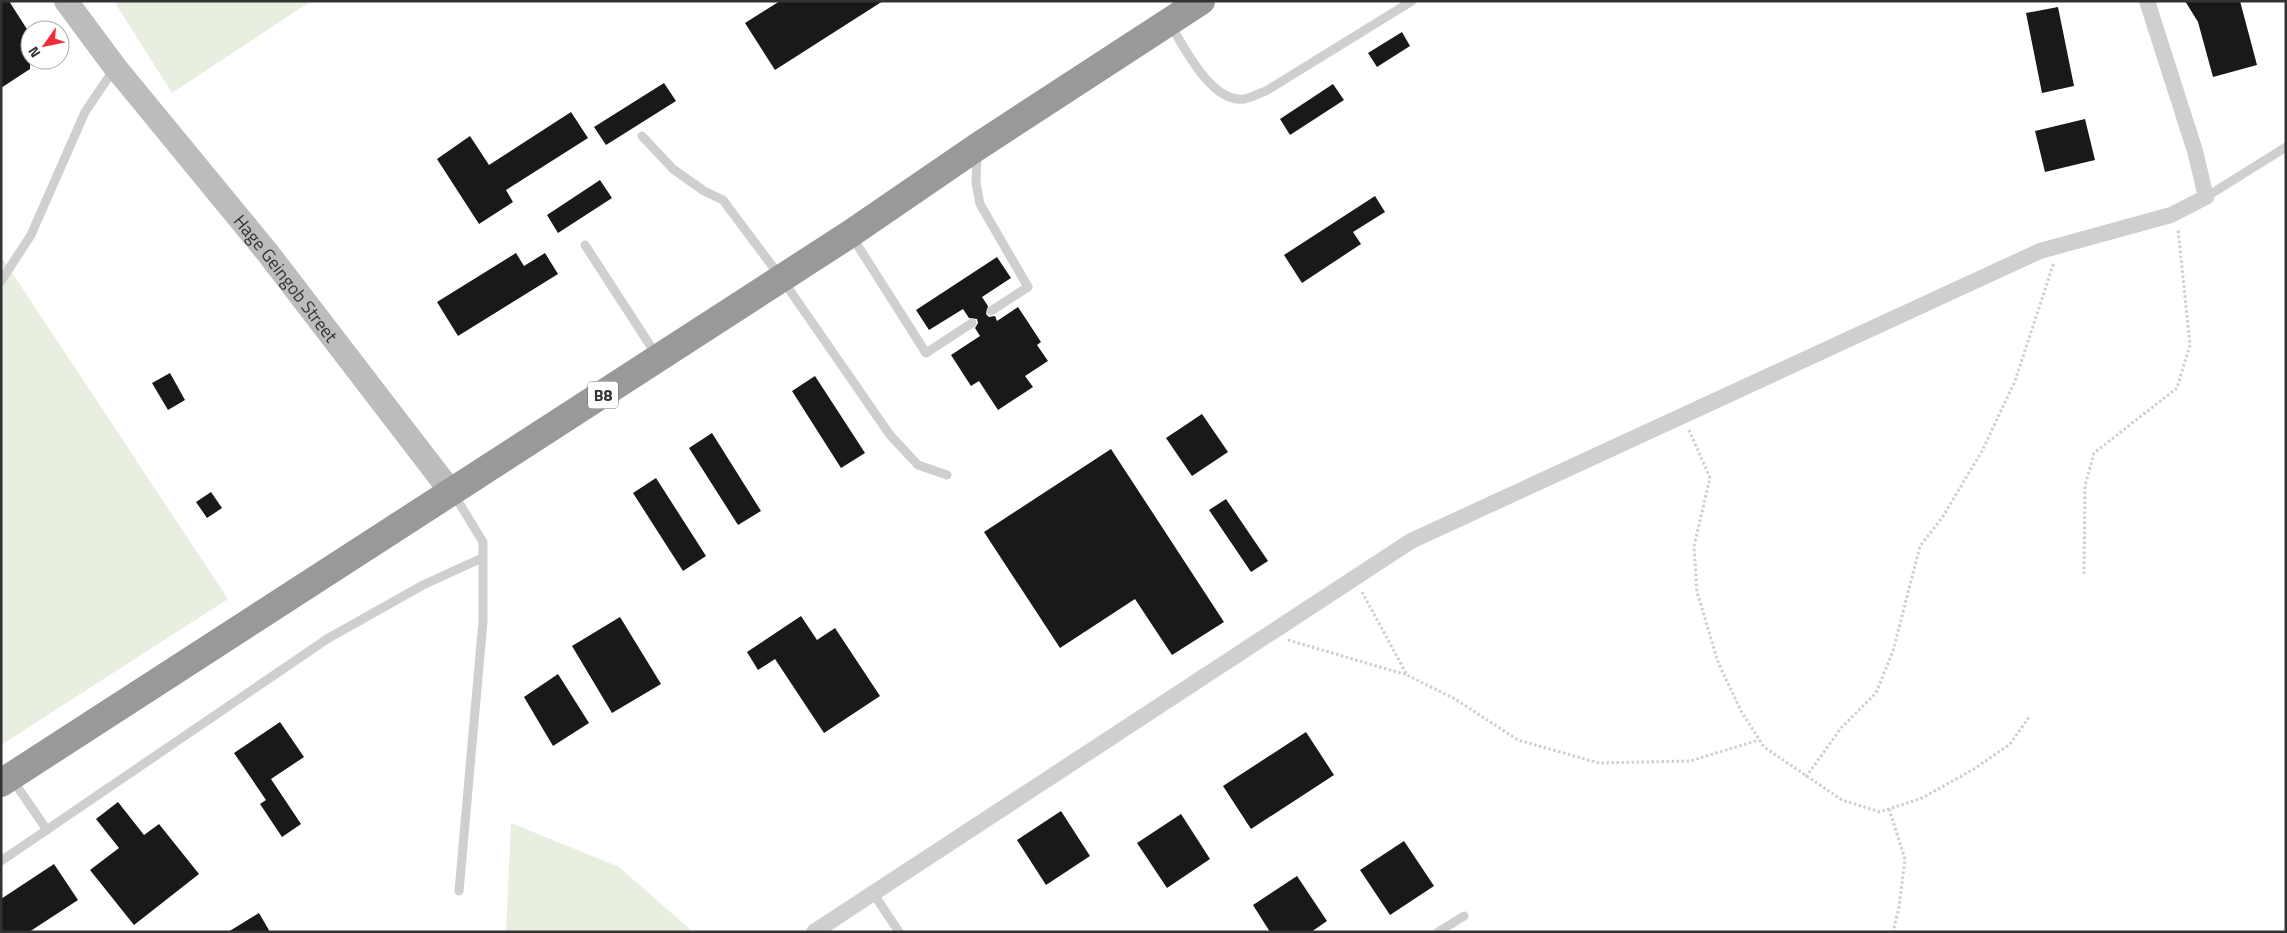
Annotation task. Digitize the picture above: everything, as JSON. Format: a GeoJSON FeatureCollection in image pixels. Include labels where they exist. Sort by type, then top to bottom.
{"type":"FeatureCollection","features":[{"type":"Feature","properties":{"kind":"highway","name":"B8"},"geometry":{"type":"LineString","coordinates":[[6,780],[850,234],[977,147],[1201,1]]}},
{"type":"Feature","properties":{"kind":"street","name":"Hage Geingob Street"},"geometry":{"type":"LineString","coordinates":[[66,1],[116,67],[267,252],[452,493]]}},
{"type":"Feature","properties":{"kind":"street","name":"Hage Geingob Street"},"geometry":{"type":"LineString","coordinates":[[82,1],[116,67]]}},
{"type":"Feature","properties":{"kind":"street"},"geometry":{"type":"LineString","coordinates":[[814,932],[1411,541],[2040,251],[2176,212],[2206,197],[2195,152],[2147,1]]}},
{"type":"Feature","properties":{"kind":"lane"},"geometry":{"type":"LineString","coordinates":[[1169,22],[1195,66],[1211,85],[1226,96],[1244,99],[1266,91],[1412,1]]}},
{"type":"Feature","properties":{"kind":"lane"},"geometry":{"type":"LineString","coordinates":[[1,282],[31,235],[85,112],[116,67]]}},
{"type":"Feature","properties":{"kind":"lane"},"geometry":{"type":"LineString","coordinates":[[642,136],[673,169],[704,190],[723,200],[782,278],[890,435],[918,465],[947,475]]}},
{"type":"Feature","properties":{"kind":"lane"},"geometry":{"type":"LineString","coordinates":[[977,147],[976,183],[980,204],[1028,287],[991,311]]}},
{"type":"Feature","properties":{"kind":"lane"},"geometry":{"type":"LineString","coordinates":[[2206,197],[2286,147]]}},
{"type":"Feature","properties":{"kind":"lane"},"geometry":{"type":"LineString","coordinates":[[850,234],[926,353],[972,323]]}},
{"type":"Feature","properties":{"kind":"lane"},"geometry":{"type":"LineString","coordinates":[[585,245],[659,358]]}},
{"type":"Feature","properties":{"kind":"lane"},"geometry":{"type":"LineString","coordinates":[[452,493],[483,542],[483,621],[459,891]]}},
{"type":"Feature","properties":{"kind":"lane"},"geometry":{"type":"LineString","coordinates":[[1,861],[328,640],[423,585],[482,558]]}},
{"type":"Feature","properties":{"kind":"lane"},"geometry":{"type":"LineString","coordinates":[[6,780],[47,830]]}},
{"type":"Feature","properties":{"kind":"lane"},"geometry":{"type":"LineString","coordinates":[[874,893],[899,932]]}},
{"type":"Feature","properties":{"kind":"lane"},"geometry":{"type":"LineString","coordinates":[[1438,932],[1464,916]]}},
{"type":"Feature","properties":{"kind":"path"},"geometry":{"type":"LineString","coordinates":[[2084,574],[2085,486],[2094,453],[2177,388],[2190,345],[2176,212]]}},
{"type":"Feature","properties":{"kind":"path"},"geometry":{"type":"LineString","coordinates":[[1806,777],[1841,728],[1876,693],[1893,651],[1920,546],[1942,518],[1982,451],[2011,390],[2060,245]]}},
{"type":"Feature","properties":{"kind":"path"},"geometry":{"type":"LineString","coordinates":[[1681,416],[1710,478],[1694,546],[1697,592],[1718,662],[1741,711],[1764,747],[1842,800],[1880,812],[1922,798],[1974,769],[2010,744],[2030,716]]}},
{"type":"Feature","properties":{"kind":"path"},"geometry":{"type":"LineString","coordinates":[[1355,578],[1407,675]]}},
{"type":"Feature","properties":{"kind":"path"},"geometry":{"type":"LineString","coordinates":[[1268,634],[1407,675],[1455,698],[1518,740],[1599,763],[1690,761],[1760,740]]}},
{"type":"Feature","properties":{"kind":"path"},"geometry":{"type":"LineString","coordinates":[[1889,809],[1905,859],[1899,907],[1893,932]]}},
{"type":"Feature","properties":{"kind":"green space"},"geometry":{"type":"Polygon","coordinates":[[[114,1],[311,1],[172,93],[114,1]]]}},
{"type":"Feature","properties":{"kind":"green space"},"geometry":{"type":"Polygon","coordinates":[[[1,256],[228,599],[1,745],[1,256]]]}},
{"type":"Feature","properties":{"kind":"green space"},"geometry":{"type":"Polygon","coordinates":[[[511,823],[619,867],[693,932],[506,932],[511,823]]]}},
{"type":"Feature","properties":{"kind":"building"},"geometry":{"type":"Polygon","coordinates":[[[1,1],[9,1],[21,20],[20,70],[28,70],[1,88],[1,1]]]}},
{"type":"Feature","properties":{"kind":"building"},"geometry":{"type":"Polygon","coordinates":[[[780,1],[883,1],[775,70],[745,23],[780,1]]]}},
{"type":"Feature","properties":{"kind":"building"},"geometry":{"type":"Polygon","coordinates":[[[2185,1],[2240,1],[2257,65],[2213,77],[2198,22],[2185,1]]]}},
{"type":"Feature","properties":{"kind":"building"},"geometry":{"type":"Polygon","coordinates":[[[2058,7],[2074,86],[2042,93],[2026,13],[2058,7]]]}},
{"type":"Feature","properties":{"kind":"building"},"geometry":{"type":"Polygon","coordinates":[[[1402,32],[1410,46],[1377,67],[1368,53],[1402,32]]]}},
{"type":"Feature","properties":{"kind":"building"},"geometry":{"type":"Polygon","coordinates":[[[664,83],[676,101],[606,145],[594,127],[664,83]]]}},
{"type":"Feature","properties":{"kind":"building"},"geometry":{"type":"Polygon","coordinates":[[[1333,84],[1344,100],[1290,135],[1280,119],[1333,84]]]}},
{"type":"Feature","properties":{"kind":"building"},"geometry":{"type":"Polygon","coordinates":[[[571,112],[588,138],[506,190],[513,202],[479,224],[437,159],[470,136],[489,165],[571,112]]]}},
{"type":"Feature","properties":{"kind":"building"},"geometry":{"type":"Polygon","coordinates":[[[2085,119],[2095,160],[2045,172],[2035,131],[2085,119]]]}},
{"type":"Feature","properties":{"kind":"building"},"geometry":{"type":"Polygon","coordinates":[[[600,180],[612,198],[558,233],[547,215],[600,180]]]}},
{"type":"Feature","properties":{"kind":"building"},"geometry":{"type":"Polygon","coordinates":[[[1375,196],[1385,212],[1353,232],[1361,244],[1302,283],[1284,255],[1375,196]]]}},
{"type":"Feature","properties":{"kind":"building"},"geometry":{"type":"Polygon","coordinates":[[[516,253],[524,266],[545,253],[558,274],[458,336],[437,302],[516,253]]]}},
{"type":"Feature","properties":{"kind":"building"},"geometry":{"type":"Polygon","coordinates":[[[997,257],[1011,278],[982,297],[988,306],[986,314],[989,317],[995,316],[997,321],[1018,307],[1041,342],[1037,345],[1048,361],[1025,376],[1033,387],[998,410],[979,381],[971,386],[951,355],[980,336],[975,328],[978,323],[977,319],[969,318],[963,309],[929,330],[916,310],[997,257]]]}},
{"type":"Feature","properties":{"kind":"building"},"geometry":{"type":"Polygon","coordinates":[[[170,373],[185,400],[168,410],[152,383],[170,373]]]}},
{"type":"Feature","properties":{"kind":"building"},"geometry":{"type":"Polygon","coordinates":[[[815,376],[865,453],[841,468],[792,391],[815,376]]]}},
{"type":"Feature","properties":{"kind":"building"},"geometry":{"type":"Polygon","coordinates":[[[1202,414],[1228,452],[1192,476],[1166,438],[1202,414]]]}},
{"type":"Feature","properties":{"kind":"building"},"geometry":{"type":"Polygon","coordinates":[[[712,433],[761,511],[738,525],[689,448],[712,433]]]}},
{"type":"Feature","properties":{"kind":"building"},"geometry":{"type":"Polygon","coordinates":[[[1111,449],[1224,622],[1172,655],[1135,599],[1060,648],[984,532],[1111,449]]]}},
{"type":"Feature","properties":{"kind":"building"},"geometry":{"type":"Polygon","coordinates":[[[656,478],[706,556],[683,571],[633,493],[656,478]]]}},
{"type":"Feature","properties":{"kind":"building"},"geometry":{"type":"Polygon","coordinates":[[[211,492],[222,508],[207,518],[196,502],[211,492]]]}},
{"type":"Feature","properties":{"kind":"building"},"geometry":{"type":"Polygon","coordinates":[[[1226,499],[1268,561],[1251,572],[1209,510],[1226,499]]]}},
{"type":"Feature","properties":{"kind":"building"},"geometry":{"type":"Polygon","coordinates":[[[801,616],[817,640],[835,628],[880,696],[824,733],[775,659],[758,670],[747,652],[801,616]]]}},
{"type":"Feature","properties":{"kind":"building"},"geometry":{"type":"Polygon","coordinates":[[[620,617],[661,684],[612,713],[572,646],[620,617]]]}},
{"type":"Feature","properties":{"kind":"building"},"geometry":{"type":"Polygon","coordinates":[[[558,674],[589,723],[553,746],[524,697],[558,674]]]}},
{"type":"Feature","properties":{"kind":"building"},"geometry":{"type":"Polygon","coordinates":[[[280,722],[304,757],[271,779],[301,824],[282,837],[260,804],[266,800],[234,753],[280,722]]]}},
{"type":"Feature","properties":{"kind":"building"},"geometry":{"type":"Polygon","coordinates":[[[1306,732],[1334,775],[1251,829],[1223,786],[1306,732]]]}},
{"type":"Feature","properties":{"kind":"building"},"geometry":{"type":"Polygon","coordinates":[[[118,802],[144,835],[159,824],[199,874],[134,925],[90,870],[119,848],[96,819],[118,802]]]}},
{"type":"Feature","properties":{"kind":"building"},"geometry":{"type":"Polygon","coordinates":[[[1061,811],[1090,856],[1046,885],[1017,840],[1061,811]]]}},
{"type":"Feature","properties":{"kind":"building"},"geometry":{"type":"Polygon","coordinates":[[[1181,814],[1210,859],[1167,888],[1137,843],[1181,814]]]}},
{"type":"Feature","properties":{"kind":"building"},"geometry":{"type":"Polygon","coordinates":[[[1404,841],[1434,886],[1390,915],[1360,870],[1404,841]]]}},
{"type":"Feature","properties":{"kind":"building"},"geometry":{"type":"Polygon","coordinates":[[[54,864],[78,900],[29,932],[1,932],[1,899],[54,864]]]}},
{"type":"Feature","properties":{"kind":"building"},"geometry":{"type":"Polygon","coordinates":[[[1297,876],[1327,921],[1311,932],[1270,932],[1253,905],[1297,876]]]}},
{"type":"Feature","properties":{"kind":"building"},"geometry":{"type":"Polygon","coordinates":[[[259,913],[270,932],[228,932],[259,913]]]}}]}
